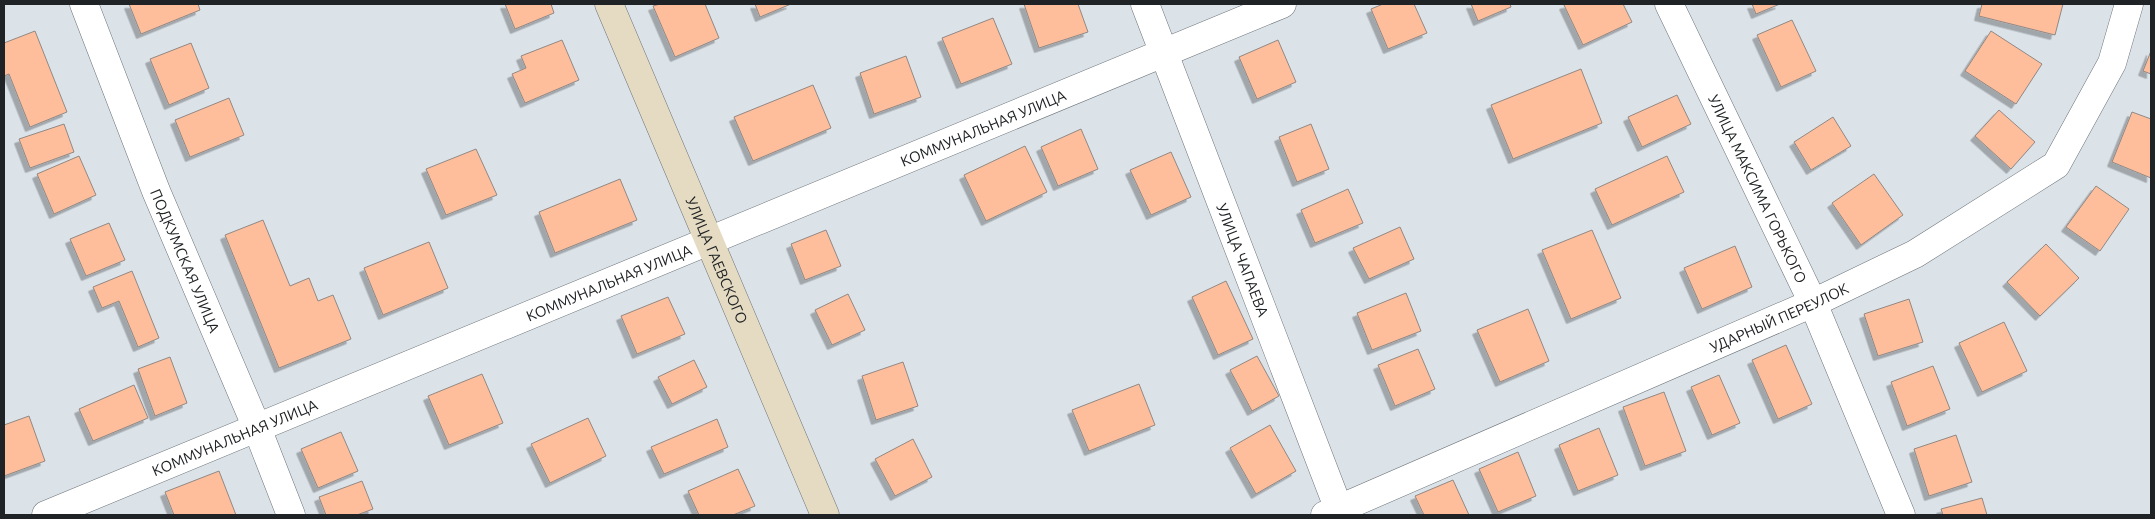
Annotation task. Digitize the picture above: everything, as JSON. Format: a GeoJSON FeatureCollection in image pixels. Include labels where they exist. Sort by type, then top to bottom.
{"type":"FeatureCollection","features":[{"type":"Feature","properties":{"kind":"main road","name":"УЛИЦА ГАЕВСКОГО"},"geometry":{"type":"LineString","coordinates":[[609,4],[825,515]]}},
{"type":"Feature","properties":{"kind":"street","name":"ПОДКУМСКАЯ УЛИЦА"},"geometry":{"type":"LineString","coordinates":[[84,4],[156,191],[257,428],[291,515]]}},
{"type":"Feature","properties":{"kind":"street","name":"УЛИЦА ЧАПАЕВА"},"geometry":{"type":"LineString","coordinates":[[1145,4],[1335,514]]}},
{"type":"Feature","properties":{"kind":"street","name":"КОММУНАЛЬНАЯ УЛИЦА"},"geometry":{"type":"LineString","coordinates":[[46,515],[1164,51],[1282,4]]}},
{"type":"Feature","properties":{"kind":"street","name":"УЛИЦА МАКСИМА ГОРЬКОГО"},"geometry":{"type":"LineString","coordinates":[[1668,4],[1813,303],[1901,515]]}},
{"type":"Feature","properties":{"kind":"street","name":"УДАРНЫЙ ПЕРЕУЛОК"},"geometry":{"type":"LineString","coordinates":[[1335,514],[1813,303],[1915,254],[2056,166],[2112,63],[2129,4]]}},
{"type":"Feature","properties":{"kind":"building"},"geometry":{"type":"Polygon","coordinates":[[[129,4],[198,4],[200,10],[141,34],[129,4]]]}},
{"type":"Feature","properties":{"kind":"building"},"geometry":{"type":"Polygon","coordinates":[[[505,4],[551,4],[554,13],[515,29],[505,4]]]}},
{"type":"Feature","properties":{"kind":"building"},"geometry":{"type":"Polygon","coordinates":[[[660,4],[705,4],[719,38],[675,57],[653,6],[660,4]]]}},
{"type":"Feature","properties":{"kind":"building"},"geometry":{"type":"Polygon","coordinates":[[[755,4],[791,4],[760,17],[755,4]]]}},
{"type":"Feature","properties":{"kind":"building"},"geometry":{"type":"Polygon","coordinates":[[[1024,4],[1078,4],[1088,32],[1039,48],[1024,4]]]}},
{"type":"Feature","properties":{"kind":"building"},"geometry":{"type":"Polygon","coordinates":[[[1383,4],[1414,4],[1427,33],[1388,49],[1371,9],[1383,4]]]}},
{"type":"Feature","properties":{"kind":"building"},"geometry":{"type":"Polygon","coordinates":[[[1471,4],[1510,4],[1511,7],[1478,21],[1471,4]]]}},
{"type":"Feature","properties":{"kind":"building"},"geometry":{"type":"Polygon","coordinates":[[[1623,4],[1632,22],[1583,45],[1564,5],[1623,4]]]}},
{"type":"Feature","properties":{"kind":"building"},"geometry":{"type":"Polygon","coordinates":[[[1752,4],[1780,4],[1756,14],[1752,4]]]}},
{"type":"Feature","properties":{"kind":"building"},"geometry":{"type":"Polygon","coordinates":[[[1982,4],[2063,4],[2055,35],[1979,16],[1982,4]]]}},
{"type":"Feature","properties":{"kind":"building"},"geometry":{"type":"Polygon","coordinates":[[[993,18],[1012,64],[961,84],[942,38],[993,18]]]}},
{"type":"Feature","properties":{"kind":"building"},"geometry":{"type":"Polygon","coordinates":[[[1792,20],[1816,71],[1781,87],[1757,35],[1792,20]]]}},
{"type":"Feature","properties":{"kind":"building"},"geometry":{"type":"Polygon","coordinates":[[[35,31],[67,112],[30,127],[9,74],[4,76],[4,43],[35,31]]]}},
{"type":"Feature","properties":{"kind":"building"},"geometry":{"type":"Polygon","coordinates":[[[1991,31],[2042,64],[2016,104],[1965,71],[1991,31]]]}},
{"type":"Feature","properties":{"kind":"building"},"geometry":{"type":"Polygon","coordinates":[[[562,40],[579,80],[525,103],[512,74],[526,68],[521,56],[562,40]]]}},
{"type":"Feature","properties":{"kind":"building"},"geometry":{"type":"Polygon","coordinates":[[[1278,40],[1296,82],[1257,99],[1239,57],[1278,40]]]}},
{"type":"Feature","properties":{"kind":"building"},"geometry":{"type":"Polygon","coordinates":[[[191,43],[209,88],[169,105],[150,59],[191,43]]]}},
{"type":"Feature","properties":{"kind":"building"},"geometry":{"type":"Polygon","coordinates":[[[2151,51],[2151,74],[2143,71],[2151,51]]]}},
{"type":"Feature","properties":{"kind":"building"},"geometry":{"type":"Polygon","coordinates":[[[906,56],[921,97],[874,114],[860,73],[906,56]]]}},
{"type":"Feature","properties":{"kind":"building"},"geometry":{"type":"Polygon","coordinates":[[[1581,69],[1602,123],[1513,159],[1491,105],[1581,69]]]}},
{"type":"Feature","properties":{"kind":"building"},"geometry":{"type":"Polygon","coordinates":[[[813,85],[831,128],[753,161],[734,117],[813,85]]]}},
{"type":"Feature","properties":{"kind":"building"},"geometry":{"type":"Polygon","coordinates":[[[1677,95],[1691,124],[1642,147],[1628,117],[1677,95]]]}},
{"type":"Feature","properties":{"kind":"building"},"geometry":{"type":"Polygon","coordinates":[[[229,98],[244,135],[190,157],[175,120],[229,98]]]}},
{"type":"Feature","properties":{"kind":"building"},"geometry":{"type":"Polygon","coordinates":[[[1999,110],[2035,142],[2011,169],[1975,136],[1999,110]]]}},
{"type":"Feature","properties":{"kind":"building"},"geometry":{"type":"Polygon","coordinates":[[[2132,112],[2151,119],[2151,178],[2112,162],[2132,112]]]}},
{"type":"Feature","properties":{"kind":"building"},"geometry":{"type":"Polygon","coordinates":[[[1833,117],[1851,146],[1811,170],[1794,142],[1833,117]]]}},
{"type":"Feature","properties":{"kind":"building"},"geometry":{"type":"Polygon","coordinates":[[[64,124],[74,152],[30,168],[19,139],[64,124]]]}},
{"type":"Feature","properties":{"kind":"building"},"geometry":{"type":"Polygon","coordinates":[[[1311,124],[1329,169],[1297,182],[1279,137],[1311,124]]]}},
{"type":"Feature","properties":{"kind":"building"},"geometry":{"type":"Polygon","coordinates":[[[1081,129],[1098,169],[1058,186],[1041,147],[1081,129]]]}},
{"type":"Feature","properties":{"kind":"building"},"geometry":{"type":"Polygon","coordinates":[[[1025,146],[1047,192],[986,221],[964,175],[1025,146]]]}},
{"type":"Feature","properties":{"kind":"building"},"geometry":{"type":"Polygon","coordinates":[[[476,149],[497,195],[446,215],[426,169],[476,149]]]}},
{"type":"Feature","properties":{"kind":"building"},"geometry":{"type":"Polygon","coordinates":[[[1171,152],[1191,197],[1151,215],[1130,170],[1171,152]]]}},
{"type":"Feature","properties":{"kind":"building"},"geometry":{"type":"Polygon","coordinates":[[[79,156],[96,195],[54,214],[37,174],[79,156]]]}},
{"type":"Feature","properties":{"kind":"building"},"geometry":{"type":"Polygon","coordinates":[[[1667,156],[1684,192],[1612,225],[1595,189],[1667,156]]]}},
{"type":"Feature","properties":{"kind":"building"},"geometry":{"type":"Polygon","coordinates":[[[1874,174],[1903,215],[1861,245],[1832,203],[1874,174]]]}},
{"type":"Feature","properties":{"kind":"building"},"geometry":{"type":"Polygon","coordinates":[[[620,179],[637,220],[555,253],[539,212],[620,179]]]}},
{"type":"Feature","properties":{"kind":"building"},"geometry":{"type":"Polygon","coordinates":[[[2096,186],[2129,209],[2100,251],[2066,227],[2096,186]]]}},
{"type":"Feature","properties":{"kind":"building"},"geometry":{"type":"Polygon","coordinates":[[[1348,189],[1363,223],[1315,243],[1301,210],[1348,189]]]}},
{"type":"Feature","properties":{"kind":"building"},"geometry":{"type":"Polygon","coordinates":[[[263,220],[290,286],[309,278],[318,301],[333,295],[351,339],[279,368],[225,235],[263,220]]]}},
{"type":"Feature","properties":{"kind":"building"},"geometry":{"type":"Polygon","coordinates":[[[109,223],[125,260],[86,276],[70,239],[109,223]]]}},
{"type":"Feature","properties":{"kind":"building"},"geometry":{"type":"Polygon","coordinates":[[[1400,227],[1414,259],[1369,279],[1353,248],[1400,227]]]}},
{"type":"Feature","properties":{"kind":"building"},"geometry":{"type":"Polygon","coordinates":[[[826,230],[841,266],[805,280],[791,244],[826,230]]]}},
{"type":"Feature","properties":{"kind":"building"},"geometry":{"type":"Polygon","coordinates":[[[1592,230],[1621,298],[1571,319],[1542,250],[1592,230]]]}},
{"type":"Feature","properties":{"kind":"building"},"geometry":{"type":"Polygon","coordinates":[[[429,242],[448,288],[383,315],[364,268],[429,242]]]}},
{"type":"Feature","properties":{"kind":"building"},"geometry":{"type":"Polygon","coordinates":[[[2046,244],[2079,278],[2040,316],[2007,282],[2046,244]]]}},
{"type":"Feature","properties":{"kind":"building"},"geometry":{"type":"Polygon","coordinates":[[[1735,246],[1752,287],[1702,309],[1684,268],[1735,246]]]}},
{"type":"Feature","properties":{"kind":"building"},"geometry":{"type":"Polygon","coordinates":[[[132,271],[159,338],[138,347],[119,301],[102,308],[93,287],[132,271]]]}},
{"type":"Feature","properties":{"kind":"building"},"geometry":{"type":"Polygon","coordinates":[[[1226,281],[1253,339],[1218,355],[1192,297],[1226,281]]]}},
{"type":"Feature","properties":{"kind":"building"},"geometry":{"type":"Polygon","coordinates":[[[1406,293],[1421,331],[1372,350],[1357,313],[1406,293]]]}},
{"type":"Feature","properties":{"kind":"building"},"geometry":{"type":"Polygon","coordinates":[[[848,294],[865,330],[832,345],[815,310],[848,294]]]}},
{"type":"Feature","properties":{"kind":"building"},"geometry":{"type":"Polygon","coordinates":[[[668,297],[685,334],[637,354],[621,316],[668,297]]]}},
{"type":"Feature","properties":{"kind":"building"},"geometry":{"type":"Polygon","coordinates":[[[1909,299],[1923,342],[1878,356],[1864,314],[1909,299]]]}},
{"type":"Feature","properties":{"kind":"building"},"geometry":{"type":"Polygon","coordinates":[[[1528,309],[1549,361],[1500,382],[1477,330],[1528,309]]]}},
{"type":"Feature","properties":{"kind":"building"},"geometry":{"type":"Polygon","coordinates":[[[2004,322],[2027,371],[1982,392],[1959,343],[2004,322]]]}},
{"type":"Feature","properties":{"kind":"building"},"geometry":{"type":"Polygon","coordinates":[[[1786,345],[1812,404],[1778,419],[1752,360],[1786,345]]]}},
{"type":"Feature","properties":{"kind":"building"},"geometry":{"type":"Polygon","coordinates":[[[1418,349],[1435,389],[1395,406],[1378,365],[1418,349]]]}},
{"type":"Feature","properties":{"kind":"building"},"geometry":{"type":"Polygon","coordinates":[[[1257,356],[1279,396],[1252,411],[1230,370],[1257,356]]]}},
{"type":"Feature","properties":{"kind":"building"},"geometry":{"type":"Polygon","coordinates":[[[170,357],[187,403],[155,416],[138,369],[170,357]]]}},
{"type":"Feature","properties":{"kind":"building"},"geometry":{"type":"Polygon","coordinates":[[[694,360],[707,387],[672,404],[658,377],[694,360]]]}},
{"type":"Feature","properties":{"kind":"building"},"geometry":{"type":"Polygon","coordinates":[[[903,362],[918,406],[876,420],[862,376],[903,362]]]}},
{"type":"Feature","properties":{"kind":"building"},"geometry":{"type":"Polygon","coordinates":[[[1933,366],[1950,409],[1907,426],[1891,382],[1933,366]]]}},
{"type":"Feature","properties":{"kind":"building"},"geometry":{"type":"Polygon","coordinates":[[[482,374],[503,423],[449,445],[428,396],[482,374]]]}},
{"type":"Feature","properties":{"kind":"building"},"geometry":{"type":"Polygon","coordinates":[[[1719,375],[1740,423],[1712,435],[1691,387],[1719,375]]]}},
{"type":"Feature","properties":{"kind":"building"},"geometry":{"type":"Polygon","coordinates":[[[1139,384],[1155,425],[1089,451],[1072,410],[1139,384]]]}},
{"type":"Feature","properties":{"kind":"building"},"geometry":{"type":"Polygon","coordinates":[[[134,385],[148,418],[93,441],[79,409],[134,385]]]}},
{"type":"Feature","properties":{"kind":"building"},"geometry":{"type":"Polygon","coordinates":[[[1664,392],[1686,451],[1645,466],[1623,407],[1664,392]]]}},
{"type":"Feature","properties":{"kind":"building"},"geometry":{"type":"Polygon","coordinates":[[[29,416],[45,461],[4,476],[4,425],[29,416]]]}},
{"type":"Feature","properties":{"kind":"building"},"geometry":{"type":"Polygon","coordinates":[[[588,418],[606,456],[550,483],[531,444],[588,418]]]}},
{"type":"Feature","properties":{"kind":"building"},"geometry":{"type":"Polygon","coordinates":[[[717,419],[728,447],[664,474],[651,447],[717,419]]]}},
{"type":"Feature","properties":{"kind":"building"},"geometry":{"type":"Polygon","coordinates":[[[1270,425],[1296,471],[1256,494],[1230,448],[1270,425]]]}},
{"type":"Feature","properties":{"kind":"building"},"geometry":{"type":"Polygon","coordinates":[[[1599,428],[1618,475],[1578,491],[1559,445],[1599,428]]]}},
{"type":"Feature","properties":{"kind":"building"},"geometry":{"type":"Polygon","coordinates":[[[341,432],[358,471],[318,488],[301,449],[341,432]]]}},
{"type":"Feature","properties":{"kind":"building"},"geometry":{"type":"Polygon","coordinates":[[[1956,435],[1972,482],[1929,496],[1914,449],[1956,435]]]}},
{"type":"Feature","properties":{"kind":"building"},"geometry":{"type":"Polygon","coordinates":[[[913,439],[932,477],[895,496],[875,459],[913,439]]]}},
{"type":"Feature","properties":{"kind":"building"},"geometry":{"type":"Polygon","coordinates":[[[1518,452],[1536,496],[1498,512],[1479,469],[1518,452]]]}},
{"type":"Feature","properties":{"kind":"building"},"geometry":{"type":"Polygon","coordinates":[[[738,469],[755,506],[733,515],[699,515],[688,491],[738,469]]]}},
{"type":"Feature","properties":{"kind":"building"},"geometry":{"type":"Polygon","coordinates":[[[219,471],[236,515],[174,515],[165,492],[219,471]]]}},
{"type":"Feature","properties":{"kind":"building"},"geometry":{"type":"Polygon","coordinates":[[[1453,480],[1469,515],[1424,515],[1415,496],[1453,480]]]}},
{"type":"Feature","properties":{"kind":"building"},"geometry":{"type":"Polygon","coordinates":[[[362,481],[373,509],[357,515],[326,515],[319,497],[362,481]]]}},
{"type":"Feature","properties":{"kind":"building"},"geometry":{"type":"Polygon","coordinates":[[[1982,498],[1987,515],[1943,515],[1941,509],[1982,498]]]}}]}
